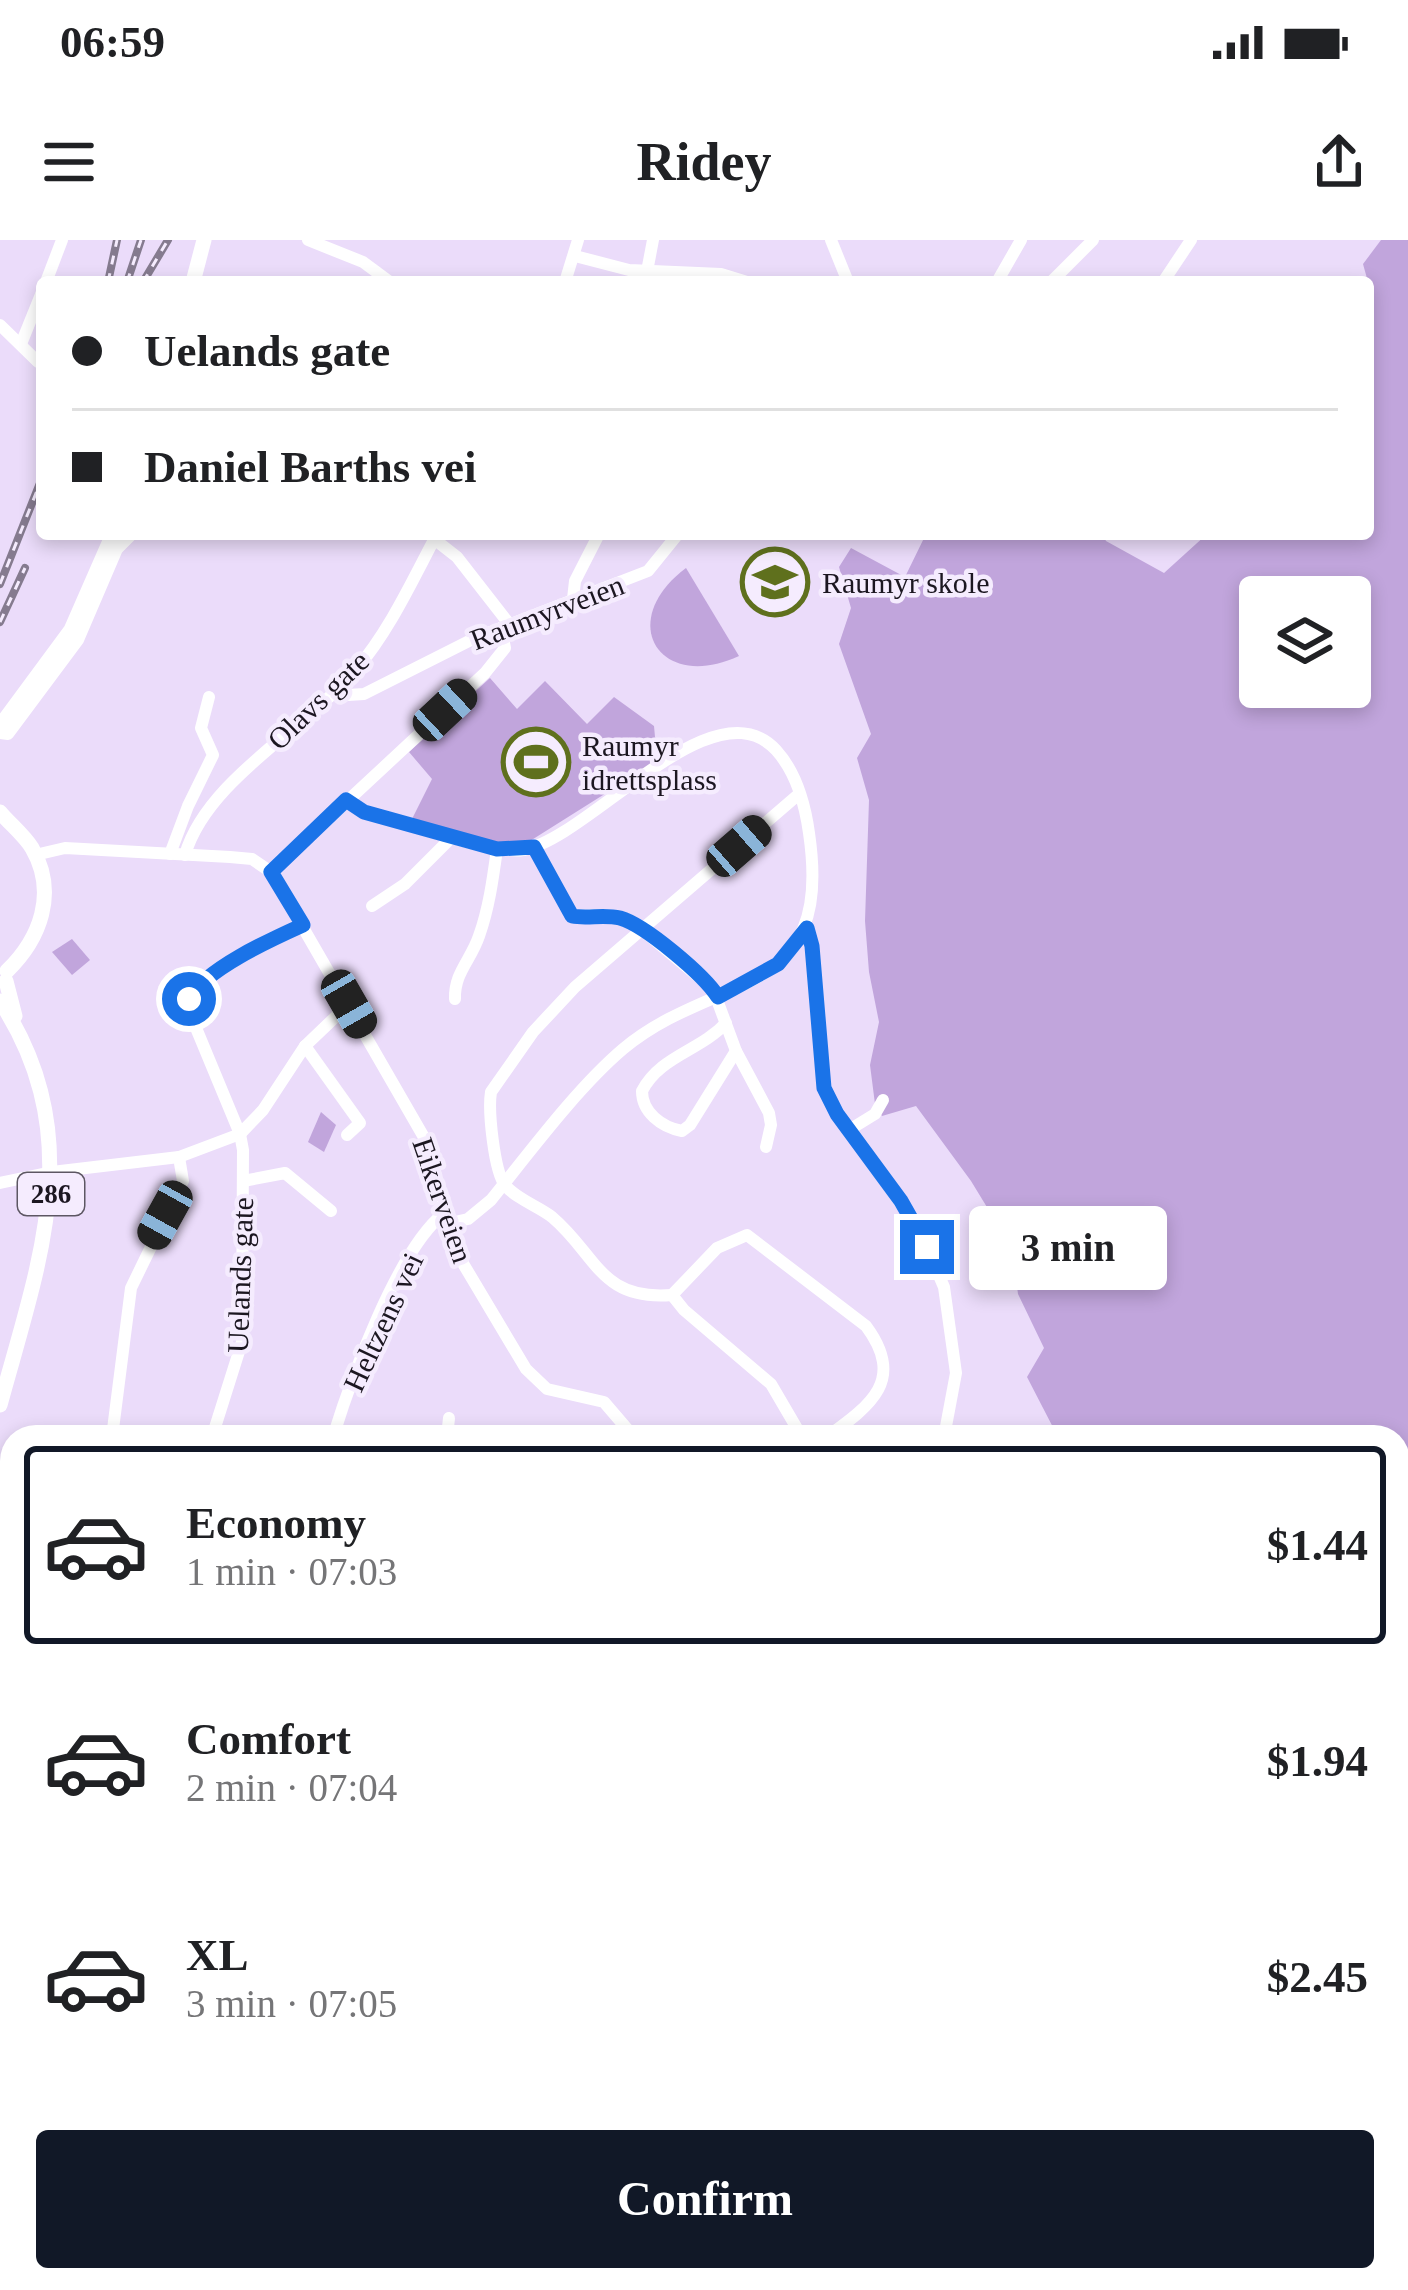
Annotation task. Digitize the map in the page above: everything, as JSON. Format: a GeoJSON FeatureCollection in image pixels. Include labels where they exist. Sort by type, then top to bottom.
{"type":"FeatureCollection","features":[{"type":"Feature","properties":{"kind":"main road"},"geometry":{"type":"LineString","coordinates":[[195,276],[204,240]]}},
{"type":"Feature","properties":{"kind":"main road"},"geometry":{"type":"LineString","coordinates":[[0,729],[70,630],[110,540]]}},
{"type":"Feature","properties":{"kind":"main road"},"geometry":{"type":"LineString","coordinates":[[0,812],[35,855],[44,906],[38,933],[2,972]]}},
{"type":"Feature","properties":{"kind":"main road","name":"286"},"geometry":{"type":"LineString","coordinates":[[0,1405],[46,1234],[52,1172],[41,1088],[2,972]]}},
{"type":"Feature","properties":{"kind":"main road","name":"286"},"geometry":{"type":"LineString","coordinates":[[0,1001],[17,1025]]}},
{"type":"Feature","properties":{"kind":"street"},"geometry":{"type":"LineString","coordinates":[[48,276],[62,240]]}},
{"type":"Feature","properties":{"kind":"street"},"geometry":{"type":"LineString","coordinates":[[308,240],[334,245],[382,276]]}},
{"type":"Feature","properties":{"kind":"street"},"geometry":{"type":"LineString","coordinates":[[567,276],[578,240]]}},
{"type":"Feature","properties":{"kind":"street"},"geometry":{"type":"LineString","coordinates":[[645,276],[653,240]]}},
{"type":"Feature","properties":{"kind":"street"},"geometry":{"type":"LineString","coordinates":[[831,240],[846,276]]}},
{"type":"Feature","properties":{"kind":"street"},"geometry":{"type":"LineString","coordinates":[[1000,276],[1021,240]]}},
{"type":"Feature","properties":{"kind":"street"},"geometry":{"type":"LineString","coordinates":[[1057,276],[1094,240]]}},
{"type":"Feature","properties":{"kind":"street"},"geometry":{"type":"LineString","coordinates":[[1167,276],[1191,240]]}},
{"type":"Feature","properties":{"kind":"street"},"geometry":{"type":"LineString","coordinates":[[575,256],[645,276],[727,276]]}},
{"type":"Feature","properties":{"kind":"street"},"geometry":{"type":"LineString","coordinates":[[21,344],[36,307]]}},
{"type":"Feature","properties":{"kind":"street"},"geometry":{"type":"LineString","coordinates":[[0,326],[36,360]]}},
{"type":"Feature","properties":{"kind":"street"},"geometry":{"type":"LineString","coordinates":[[0,729],[8,734],[78,640],[117,549],[126,540]]}},
{"type":"Feature","properties":{"kind":"street","name":"Olavs gate"},"geometry":{"type":"LineString","coordinates":[[178,855],[243,772],[339,689],[393,618],[433,540]]}},
{"type":"Feature","properties":{"kind":"street"},"geometry":{"type":"LineString","coordinates":[[35,855],[65,848],[252,860],[271,872],[501,655],[506,627],[458,556],[440,540]]}},
{"type":"Feature","properties":{"kind":"street"},"geometry":{"type":"LineString","coordinates":[[574,599],[575,580],[596,540]]}},
{"type":"Feature","properties":{"kind":"street","name":"Raumyrveien"},"geometry":{"type":"LineString","coordinates":[[339,689],[347,695],[364,694],[506,627],[648,571],[673,540]]}},
{"type":"Feature","properties":{"kind":"street"},"geometry":{"type":"LineString","coordinates":[[178,855],[188,806],[213,755],[201,728],[209,697]]}},
{"type":"Feature","properties":{"kind":"street"},"geometry":{"type":"LineString","coordinates":[[346,800],[364,812],[497,849],[534,847],[685,749],[722,733],[745,730],[768,742],[788,766],[799,794],[812,858],[807,928],[824,1088],[919,1229],[944,1287],[956,1372],[946,1425]]}},
{"type":"Feature","properties":{"kind":"street"},"geometry":{"type":"LineString","coordinates":[[799,794],[575,987],[532,1032],[494,1085],[490,1112],[504,1184],[560,1224],[615,1285],[637,1295],[672,1295],[717,1248],[747,1235],[866,1326],[881,1346],[886,1364],[882,1385],[842,1425]]}},
{"type":"Feature","properties":{"kind":"street"},"geometry":{"type":"LineString","coordinates":[[371,906],[405,884],[453,836]]}},
{"type":"Feature","properties":{"kind":"street"},"geometry":{"type":"LineString","coordinates":[[534,847],[572,916],[617,917],[640,928],[718,997],[736,1051],[769,1113],[772,1125],[766,1147]]}},
{"type":"Feature","properties":{"kind":"street"},"geometry":{"type":"LineString","coordinates":[[455,999],[457,976],[474,951],[487,911],[497,849]]}},
{"type":"Feature","properties":{"kind":"street","name":"Eikerveien"},"geometry":{"type":"LineString","coordinates":[[271,872],[429,1146],[460,1261],[532,1377],[556,1392],[604,1402],[624,1425]]}},
{"type":"Feature","properties":{"kind":"street","name":"Uelands gate"},"geometry":{"type":"LineString","coordinates":[[216,1425],[242,1342],[243,1180],[240,1134],[196,1030],[189,999],[197,986],[303,925]]}},
{"type":"Feature","properties":{"kind":"street"},"geometry":{"type":"LineString","coordinates":[[445,1219],[468,1219],[623,1050],[671,1016],[778,964],[807,928]]}},
{"type":"Feature","properties":{"kind":"street"},"geometry":{"type":"LineString","coordinates":[[0,1183],[179,1157],[240,1134],[263,1110],[305,1046],[349,1004]]}},
{"type":"Feature","properties":{"kind":"street"},"geometry":{"type":"LineString","coordinates":[[725,1023],[710,1040],[662,1064],[649,1078],[642,1091],[646,1110],[665,1126],[682,1131],[736,1051]]}},
{"type":"Feature","properties":{"kind":"street"},"geometry":{"type":"LineString","coordinates":[[305,1046],[360,1123],[347,1135]]}},
{"type":"Feature","properties":{"kind":"street"},"geometry":{"type":"LineString","coordinates":[[849,1130],[875,1114],[883,1100]]}},
{"type":"Feature","properties":{"kind":"street"},"geometry":{"type":"LineString","coordinates":[[114,1425],[131,1288],[183,1181],[179,1157]]}},
{"type":"Feature","properties":{"kind":"street","name":"Uelands gate"},"geometry":{"type":"LineString","coordinates":[[243,1180],[285,1173],[331,1211]]}},
{"type":"Feature","properties":{"kind":"street","name":"Heltzens vei"},"geometry":{"type":"LineString","coordinates":[[337,1425],[374,1324],[425,1234],[445,1219]]}},
{"type":"Feature","properties":{"kind":"street"},"geometry":{"type":"LineString","coordinates":[[672,1295],[771,1384],[795,1425]]}},
{"type":"Feature","properties":{"kind":"street"},"geometry":{"type":"LineString","coordinates":[[448,1425],[449,1418]]}},
{"type":"Feature","properties":{"kind":"shaded area"},"geometry":{"type":"Polygon","coordinates":[[[1381,240],[1408,240],[1408,1425],[1052,1425],[1027,1377],[1044,1348],[1018,1294],[1004,1235],[916,1106],[882,1116],[875,1104],[870,1065],[879,1022],[865,921],[869,800],[857,758],[871,734],[839,644],[851,608],[839,567],[851,548],[905,577],[923,540],[1105,540],[1164,573],[1200,540],[1374,540],[1374,276],[1366,276],[1363,264],[1381,240]]]}},
{"type":"Feature","properties":{"kind":"shaded area"},"geometry":{"type":"Polygon","coordinates":[[[686,568],[739,656],[711,665],[687,665],[668,658],[656,646],[650,629],[653,609],[686,568]]]}},
{"type":"Feature","properties":{"kind":"shaded area","name":"Raumyr idrettsplass"},"geometry":{"type":"Polygon","coordinates":[[[490,678],[517,709],[545,681],[587,724],[614,697],[654,726],[665,756],[530,841],[501,845],[412,819],[432,779],[409,752],[490,678]]]}},
{"type":"Feature","properties":{"kind":"shaded area"},"geometry":{"type":"Polygon","coordinates":[[[72,939],[90,960],[72,975],[52,952],[72,939]]]}},
{"type":"Feature","properties":{"kind":"shaded area"},"geometry":{"type":"Polygon","coordinates":[[[321,1112],[336,1125],[324,1152],[308,1142],[321,1112]]]}},
{"type":"Feature","properties":{"kind":"railway"},"geometry":{"type":"LineString","coordinates":[[109,276],[117,240]]}},
{"type":"Feature","properties":{"kind":"railway"},"geometry":{"type":"LineString","coordinates":[[129,276],[141,240]]}},
{"type":"Feature","properties":{"kind":"railway"},"geometry":{"type":"LineString","coordinates":[[147,276],[168,240]]}},
{"type":"Feature","properties":{"kind":"railway"},"geometry":{"type":"LineString","coordinates":[[0,584],[36,493]]}},
{"type":"Feature","properties":{"kind":"railway"},"geometry":{"type":"LineString","coordinates":[[0,622],[25,568]]}},
{"type":"Feature","properties":{"kind":"place","name":"Raumyr skole"},"geometry":{"type":"Point","coordinates":[775,582]}},
{"type":"Feature","properties":{"kind":"place","name":"Raumyr idrettsplass"},"geometry":{"type":"Point","coordinates":[536,762]}},
{"type":"Feature","properties":{"kind":"route"},"geometry":{"type":"LineString","coordinates":[[189,999],[197,986],[303,925],[271,872],[346,800],[364,812],[497,849],[534,847],[572,916],[603,915],[634,923],[718,997],[778,964],[807,928],[824,1088],[927,1247]]}}]}
